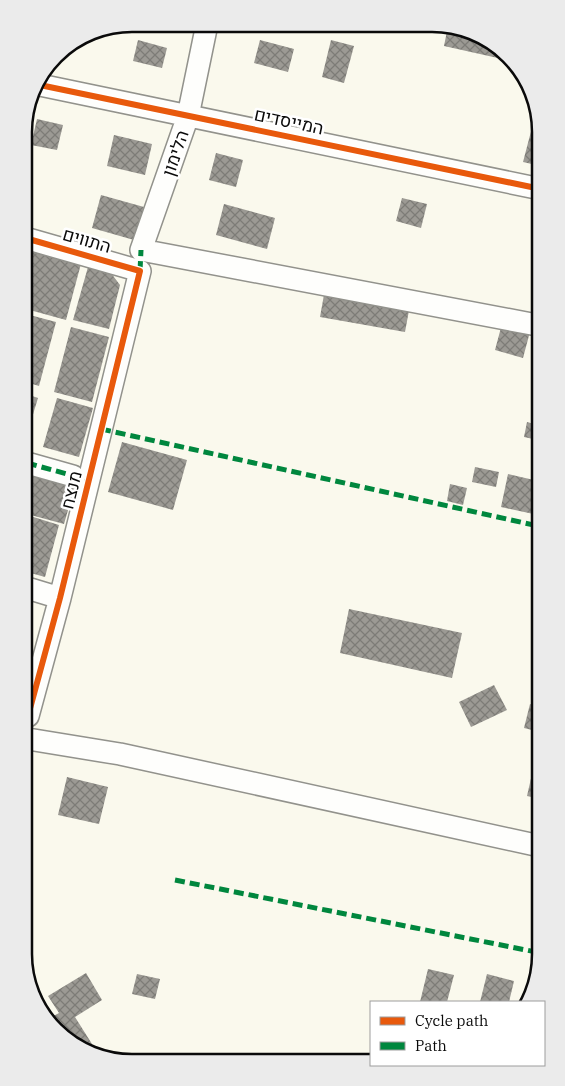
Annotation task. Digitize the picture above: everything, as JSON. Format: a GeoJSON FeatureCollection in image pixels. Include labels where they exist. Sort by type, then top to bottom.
{"type":"FeatureCollection","features":[{"type":"Feature","properties":{"kind":"street","name":"הלימון"},"geometry":{"type":"LineString","coordinates":[[140,260],[188,116],[205,32]]}},
{"type":"Feature","properties":{"kind":"street","name":"המייסדים"},"geometry":{"type":"LineString","coordinates":[[44,86],[532,187]]}},
{"type":"Feature","properties":{"kind":"street","name":"התווים"},"geometry":{"type":"LineString","coordinates":[[32,239],[140,260],[532,324]]}},
{"type":"Feature","properties":{"kind":"street","name":"מנצח"},"geometry":{"type":"LineString","coordinates":[[32,701],[60,598],[140,260]]}},
{"type":"Feature","properties":{"kind":"street"},"geometry":{"type":"LineString","coordinates":[[32,465],[73,476]]}},
{"type":"Feature","properties":{"kind":"street"},"geometry":{"type":"LineString","coordinates":[[32,590],[60,598]]}},
{"type":"Feature","properties":{"kind":"street"},"geometry":{"type":"LineString","coordinates":[[32,740],[120,754],[532,844]]}},
{"type":"Feature","properties":{"kind":"building"},"geometry":{"type":"Polygon","coordinates":[[[446,34],[452,34],[477,43],[499,58],[444,46],[446,34]]]}},
{"type":"Feature","properties":{"kind":"building"},"geometry":{"type":"Polygon","coordinates":[[[138,40],[167,48],[162,68],[133,61],[138,40]]]}},
{"type":"Feature","properties":{"kind":"building"},"geometry":{"type":"Polygon","coordinates":[[[260,40],[294,49],[288,72],[254,63],[260,40]]]}},
{"type":"Feature","properties":{"kind":"building"},"geometry":{"type":"Polygon","coordinates":[[[331,40],[354,46],[344,83],[322,77],[331,40]]]}},
{"type":"Feature","properties":{"kind":"building"},"geometry":{"type":"Polygon","coordinates":[[[37,119],[63,125],[57,150],[32,145],[37,119]]]}},
{"type":"Feature","properties":{"kind":"building"},"geometry":{"type":"Polygon","coordinates":[[[532,128],[532,164],[523,162],[532,128]]]}},
{"type":"Feature","properties":{"kind":"building"},"geometry":{"type":"Polygon","coordinates":[[[114,135],[152,144],[145,175],[107,166],[114,135]]]}},
{"type":"Feature","properties":{"kind":"building"},"geometry":{"type":"Polygon","coordinates":[[[216,153],[243,160],[236,187],[209,180],[216,153]]]}},
{"type":"Feature","properties":{"kind":"building"},"geometry":{"type":"Polygon","coordinates":[[[101,195],[144,207],[134,240],[92,228],[101,195]]]}},
{"type":"Feature","properties":{"kind":"building"},"geometry":{"type":"Polygon","coordinates":[[[402,198],[427,204],[421,228],[396,221],[402,198]]]}},
{"type":"Feature","properties":{"kind":"building"},"geometry":{"type":"Polygon","coordinates":[[[224,204],[275,218],[267,249],[216,235],[224,204]]]}},
{"type":"Feature","properties":{"kind":"building"},"geometry":{"type":"Polygon","coordinates":[[[32,247],[82,260],[66,320],[32,311],[32,247]]]}},
{"type":"Feature","properties":{"kind":"building"},"geometry":{"type":"Polygon","coordinates":[[[88,267],[111,273],[120,285],[109,329],[73,320],[88,267]]]}},
{"type":"Feature","properties":{"kind":"building"},"geometry":{"type":"Polygon","coordinates":[[[325,289],[410,305],[405,332],[320,317],[325,289]]]}},
{"type":"Feature","properties":{"kind":"building"},"geometry":{"type":"Polygon","coordinates":[[[32,316],[56,322],[39,386],[32,384],[32,316]]]}},
{"type":"Feature","properties":{"kind":"building"},"geometry":{"type":"Polygon","coordinates":[[[503,320],[531,328],[523,358],[495,350],[503,320]]]}},
{"type":"Feature","properties":{"kind":"building"},"geometry":{"type":"Polygon","coordinates":[[[71,327],[109,337],[92,402],[54,392],[71,327]]]}},
{"type":"Feature","properties":{"kind":"building"},"geometry":{"type":"Polygon","coordinates":[[[32,396],[38,398],[32,418],[32,396]]]}},
{"type":"Feature","properties":{"kind":"building"},"geometry":{"type":"Polygon","coordinates":[[[57,398],[93,408],[79,457],[43,447],[57,398]]]}},
{"type":"Feature","properties":{"kind":"building"},"geometry":{"type":"Polygon","coordinates":[[[527,422],[532,423],[532,439],[524,437],[527,422]]]}},
{"type":"Feature","properties":{"kind":"building"},"geometry":{"type":"Polygon","coordinates":[[[122,442],[187,460],[173,510],[108,492],[122,442]]]}},
{"type":"Feature","properties":{"kind":"building"},"geometry":{"type":"Polygon","coordinates":[[[32,466],[77,479],[64,524],[32,515],[32,466]]]}},
{"type":"Feature","properties":{"kind":"building"},"geometry":{"type":"Polygon","coordinates":[[[475,467],[499,472],[496,487],[472,482],[475,467]]]}},
{"type":"Feature","properties":{"kind":"building"},"geometry":{"type":"Polygon","coordinates":[[[508,474],[532,480],[532,514],[501,507],[508,474]]]}},
{"type":"Feature","properties":{"kind":"building"},"geometry":{"type":"Polygon","coordinates":[[[450,484],[467,488],[463,505],[447,501],[450,484]]]}},
{"type":"Feature","properties":{"kind":"building"},"geometry":{"type":"Polygon","coordinates":[[[32,517],[59,525],[45,577],[32,573],[32,517]]]}},
{"type":"Feature","properties":{"kind":"building"},"geometry":{"type":"Polygon","coordinates":[[[349,609],[462,633],[452,678],[340,653],[349,609]]]}},
{"type":"Feature","properties":{"kind":"building"},"geometry":{"type":"Polygon","coordinates":[[[494,685],[507,710],[471,727],[459,702],[494,685]]]}},
{"type":"Feature","properties":{"kind":"building"},"geometry":{"type":"Polygon","coordinates":[[[530,704],[532,705],[532,730],[524,728],[530,704]]]}},
{"type":"Feature","properties":{"kind":"building"},"geometry":{"type":"Polygon","coordinates":[[[532,774],[532,797],[527,796],[532,774]]]}},
{"type":"Feature","properties":{"kind":"building"},"geometry":{"type":"Polygon","coordinates":[[[67,777],[108,787],[99,824],[58,815],[67,777]]]}},
{"type":"Feature","properties":{"kind":"building"},"geometry":{"type":"Polygon","coordinates":[[[428,969],[454,975],[447,1001],[420,1001],[428,969]]]}},
{"type":"Feature","properties":{"kind":"building"},"geometry":{"type":"Polygon","coordinates":[[[86,973],[102,1000],[75,1017],[92,1044],[77,1037],[57,1019],[54,1016],[59,1013],[48,996],[86,973]]]}},
{"type":"Feature","properties":{"kind":"building"},"geometry":{"type":"Polygon","coordinates":[[[137,974],[160,979],[155,999],[132,994],[137,974]]]}},
{"type":"Feature","properties":{"kind":"building"},"geometry":{"type":"Polygon","coordinates":[[[487,974],[514,981],[509,1001],[480,1001],[487,974]]]}},
{"type":"Feature","properties":{"kind":"marked path"},"geometry":{"type":"LineString","coordinates":[[140,271],[141,250]]}},
{"type":"Feature","properties":{"kind":"marked path"},"geometry":{"type":"LineString","coordinates":[[101,429],[532,525]]}},
{"type":"Feature","properties":{"kind":"marked path"},"geometry":{"type":"LineString","coordinates":[[32,464],[89,480]]}},
{"type":"Feature","properties":{"kind":"marked path"},"geometry":{"type":"LineString","coordinates":[[175,880],[532,951]]}},
{"type":"Feature","properties":{"kind":"cycle path"},"geometry":{"type":"LineString","coordinates":[[44,86],[532,187]]}},
{"type":"Feature","properties":{"kind":"cycle path"},"geometry":{"type":"LineString","coordinates":[[32,240],[140,271],[60,598],[32,701]]}}]}
